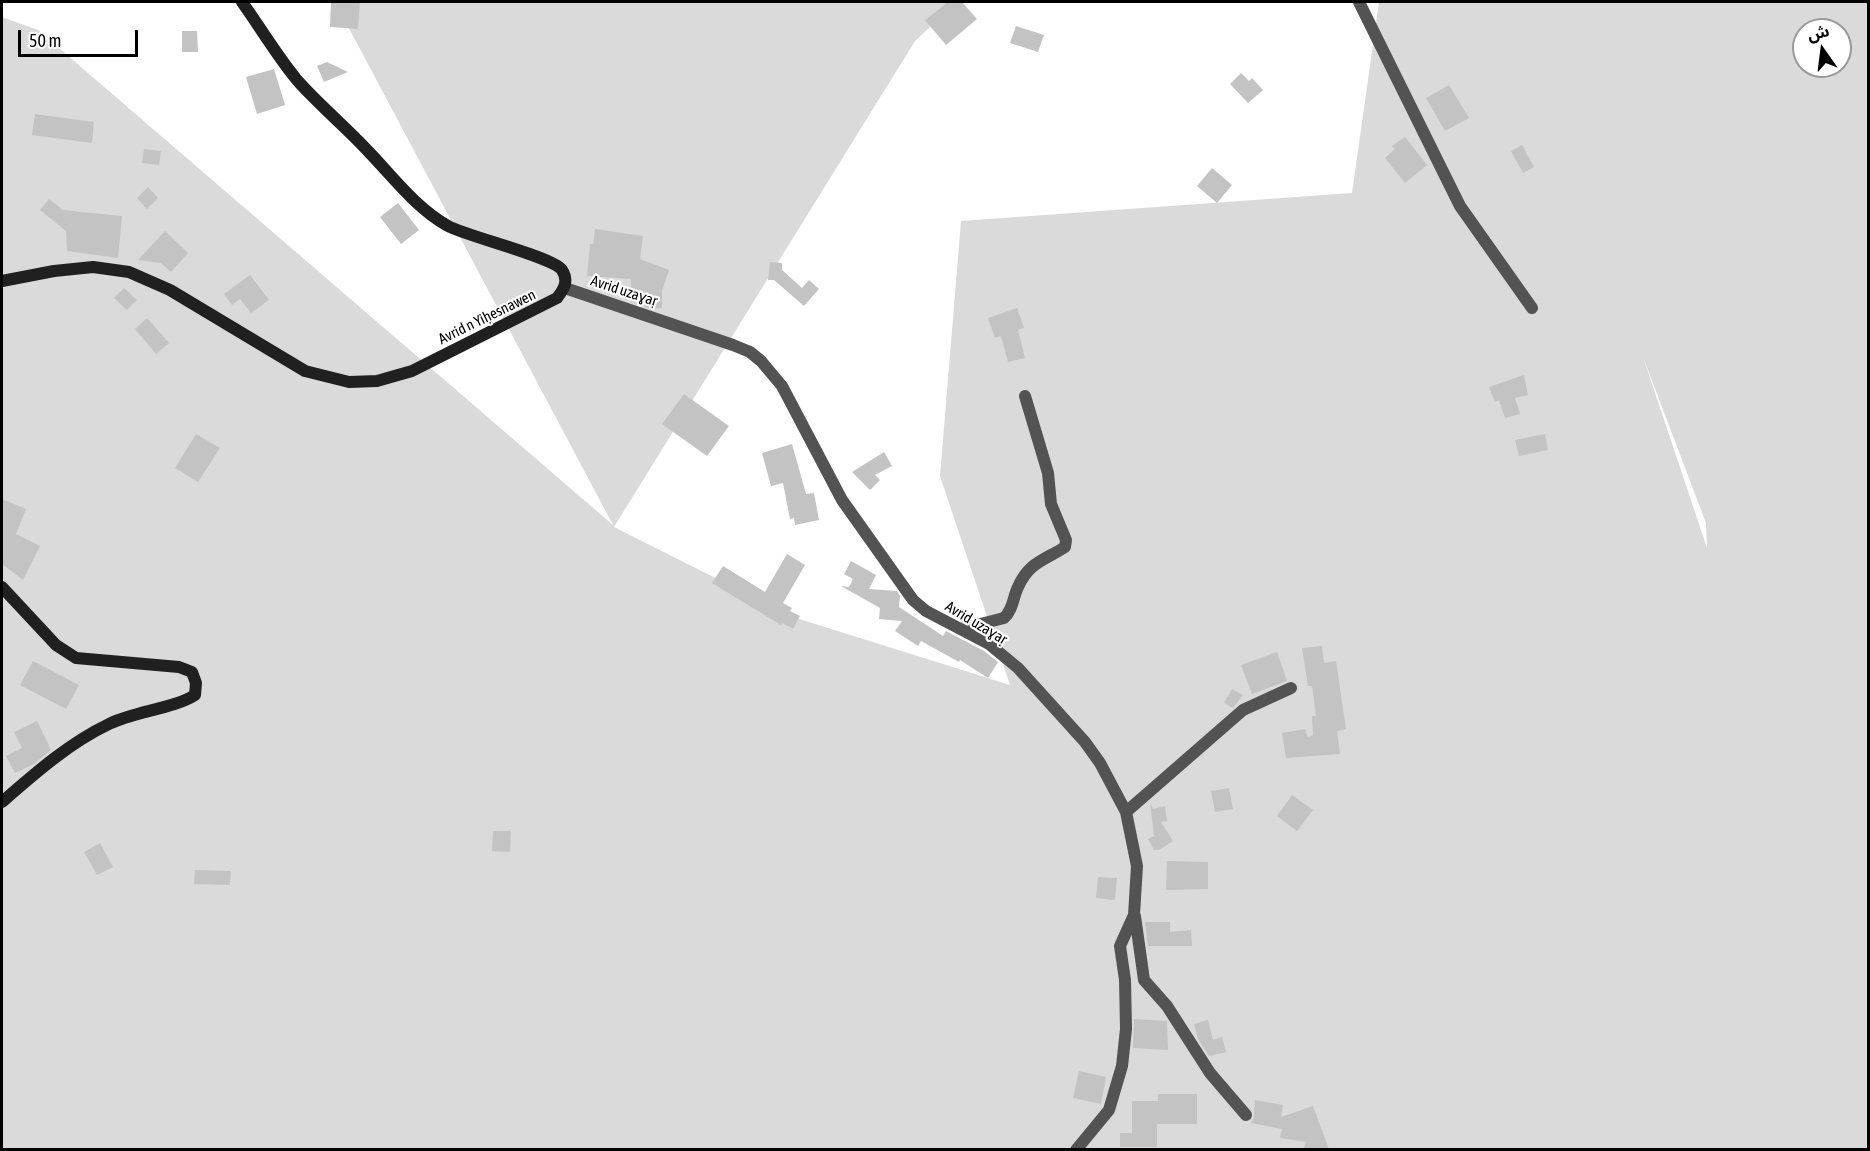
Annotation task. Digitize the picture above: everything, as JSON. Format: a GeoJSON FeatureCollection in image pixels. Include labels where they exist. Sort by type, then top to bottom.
{"type":"FeatureCollection","features":[{"type":"Feature","properties":{"kind":"street"},"geometry":{"type":"LineString","coordinates":[[242,2],[297,80],[336,117],[418,205],[448,226],[488,242],[552,261],[562,268],[566,279],[565,288]]}},
{"type":"Feature","properties":{"kind":"street"},"geometry":{"type":"LineString","coordinates":[[1359,2],[1460,206],[1532,308]]}},
{"type":"Feature","properties":{"kind":"street","name":"Avrid n Yiḥesnawen"},"geometry":{"type":"LineString","coordinates":[[2,281],[54,271],[93,267],[129,272],[170,290],[305,371],[349,382],[377,381],[412,371],[538,310],[557,298],[565,288]]}},
{"type":"Feature","properties":{"kind":"street","name":"Avrid uzaɣaṛ"},"geometry":{"type":"LineString","coordinates":[[565,288],[733,345],[750,352],[761,361],[782,387],[842,500],[901,585],[926,611],[989,644],[1011,662],[1053,706],[1100,763],[1126,812],[1137,866],[1134,915],[1120,946],[1125,980],[1126,1019],[1122,1066],[1109,1110],[1076,1149]]}},
{"type":"Feature","properties":{"kind":"street"},"geometry":{"type":"LineString","coordinates":[[961,630],[1004,618],[1008,614],[1018,586],[1032,566],[1043,557],[1065,548],[1066,540],[1051,504],[1048,473],[1025,396]]}},
{"type":"Feature","properties":{"kind":"street"},"geometry":{"type":"LineString","coordinates":[[2,587],[56,645],[76,658],[179,667],[192,672],[196,683],[195,695],[184,702],[138,712],[108,724],[77,741],[2,802]]}},
{"type":"Feature","properties":{"kind":"street"},"geometry":{"type":"LineString","coordinates":[[1126,812],[1243,710],[1291,688]]}},
{"type":"Feature","properties":{"kind":"street"},"geometry":{"type":"LineString","coordinates":[[1134,915],[1144,980],[1167,1006],[1210,1073],[1246,1115]]}},
{"type":"Feature","properties":{"kind":"shaded area"},"geometry":{"type":"Polygon","coordinates":[[[335,2],[957,2],[915,41],[614,527],[793,617],[1010,685],[940,476],[961,221],[1352,193],[1379,2],[1868,2],[1868,1149],[2,1150],[2,17],[38,30],[613,525],[335,2]],[[1643,357],[1707,548],[1706,523],[1643,357]]]}},
{"type":"Feature","properties":{"kind":"building"},"geometry":{"type":"Polygon","coordinates":[[[331,2],[360,2],[358,29],[330,27],[331,2]]]}},
{"type":"Feature","properties":{"kind":"building"},"geometry":{"type":"Polygon","coordinates":[[[948,2],[962,2],[977,19],[946,45],[925,20],[948,2]]]}},
{"type":"Feature","properties":{"kind":"building"},"geometry":{"type":"Polygon","coordinates":[[[1016,26],[1044,35],[1038,52],[1010,43],[1016,26]]]}},
{"type":"Feature","properties":{"kind":"building"},"geometry":{"type":"Polygon","coordinates":[[[182,31],[197,31],[198,52],[182,52],[182,31]]]}},
{"type":"Feature","properties":{"kind":"building"},"geometry":{"type":"Polygon","coordinates":[[[327,62],[348,72],[324,82],[317,66],[327,62]]]}},
{"type":"Feature","properties":{"kind":"building"},"geometry":{"type":"Polygon","coordinates":[[[274,69],[285,105],[257,114],[246,77],[274,69]]]}},
{"type":"Feature","properties":{"kind":"building"},"geometry":{"type":"Polygon","coordinates":[[[1241,73],[1249,81],[1252,78],[1263,90],[1248,103],[1230,84],[1241,73]]]}},
{"type":"Feature","properties":{"kind":"building"},"geometry":{"type":"Polygon","coordinates":[[[1449,85],[1469,118],[1445,131],[1426,98],[1449,85]]]}},
{"type":"Feature","properties":{"kind":"building"},"geometry":{"type":"Polygon","coordinates":[[[35,114],[94,122],[92,143],[32,135],[35,114]]]}},
{"type":"Feature","properties":{"kind":"building"},"geometry":{"type":"Polygon","coordinates":[[[1405,137],[1427,165],[1405,183],[1385,158],[1395,149],[1392,146],[1405,137]]]}},
{"type":"Feature","properties":{"kind":"building"},"geometry":{"type":"Polygon","coordinates":[[[1522,145],[1534,167],[1523,173],[1511,151],[1522,145]]]}},
{"type":"Feature","properties":{"kind":"building"},"geometry":{"type":"Polygon","coordinates":[[[144,149],[161,151],[159,165],[142,163],[144,149]]]}},
{"type":"Feature","properties":{"kind":"building"},"geometry":{"type":"Polygon","coordinates":[[[1212,168],[1232,185],[1217,203],[1197,186],[1212,168]]]}},
{"type":"Feature","properties":{"kind":"building"},"geometry":{"type":"Polygon","coordinates":[[[148,187],[158,198],[147,209],[137,198],[148,187]]]}},
{"type":"Feature","properties":{"kind":"building"},"geometry":{"type":"Polygon","coordinates":[[[49,199],[63,210],[122,216],[118,258],[67,251],[66,231],[40,210],[49,199]]]}},
{"type":"Feature","properties":{"kind":"building"},"geometry":{"type":"Polygon","coordinates":[[[398,203],[419,230],[401,244],[380,217],[398,203]]]}},
{"type":"Feature","properties":{"kind":"building"},"geometry":{"type":"Polygon","coordinates":[[[595,229],[643,236],[640,259],[669,270],[662,291],[662,308],[651,309],[631,302],[631,279],[587,276],[590,244],[593,244],[595,229]]]}},
{"type":"Feature","properties":{"kind":"building"},"geometry":{"type":"Polygon","coordinates":[[[165,231],[188,253],[171,272],[161,263],[138,260],[165,231]]]}},
{"type":"Feature","properties":{"kind":"building"},"geometry":{"type":"Polygon","coordinates":[[[770,262],[782,263],[782,270],[802,288],[809,280],[819,289],[804,306],[774,280],[768,280],[770,262]]]}},
{"type":"Feature","properties":{"kind":"building"},"geometry":{"type":"Polygon","coordinates":[[[250,275],[269,300],[251,313],[240,299],[232,305],[224,294],[250,275]]]}},
{"type":"Feature","properties":{"kind":"building"},"geometry":{"type":"Polygon","coordinates":[[[124,288],[137,300],[127,310],[114,298],[124,288]]]}},
{"type":"Feature","properties":{"kind":"building"},"geometry":{"type":"Polygon","coordinates":[[[1017,308],[1024,328],[1018,330],[1025,358],[1008,362],[1001,336],[995,338],[988,318],[1017,308]]]}},
{"type":"Feature","properties":{"kind":"building"},"geometry":{"type":"Polygon","coordinates":[[[147,318],[169,343],[156,354],[135,329],[147,318]]]}},
{"type":"Feature","properties":{"kind":"building"},"geometry":{"type":"Polygon","coordinates":[[[1524,375],[1528,395],[1515,398],[1520,414],[1505,418],[1499,400],[1495,402],[1489,387],[1524,375]]]}},
{"type":"Feature","properties":{"kind":"building"},"geometry":{"type":"Polygon","coordinates":[[[684,394],[729,426],[707,456],[662,424],[684,394]]]}},
{"type":"Feature","properties":{"kind":"building"},"geometry":{"type":"Polygon","coordinates":[[[196,434],[220,448],[198,482],[175,468],[196,434]]]}},
{"type":"Feature","properties":{"kind":"building"},"geometry":{"type":"Polygon","coordinates":[[[1545,434],[1548,450],[1519,456],[1515,440],[1545,434]]]}},
{"type":"Feature","properties":{"kind":"building"},"geometry":{"type":"Polygon","coordinates":[[[792,444],[806,494],[814,493],[819,520],[795,525],[794,518],[790,519],[783,483],[771,486],[762,453],[792,444]]]}},
{"type":"Feature","properties":{"kind":"building"},"geometry":{"type":"Polygon","coordinates":[[[884,452],[892,466],[875,475],[880,480],[870,490],[852,472],[884,452]]]}},
{"type":"Feature","properties":{"kind":"building"},"geometry":{"type":"Polygon","coordinates":[[[2,499],[26,509],[16,534],[40,546],[23,580],[2,564],[2,499]]]}},
{"type":"Feature","properties":{"kind":"building"},"geometry":{"type":"Polygon","coordinates":[[[787,554],[805,565],[783,603],[792,608],[790,611],[800,616],[793,629],[782,623],[781,625],[712,583],[723,566],[765,592],[787,554]]]}},
{"type":"Feature","properties":{"kind":"building"},"geometry":{"type":"Polygon","coordinates":[[[851,561],[876,575],[869,589],[897,591],[900,596],[899,607],[943,636],[946,631],[984,651],[998,662],[988,678],[960,660],[959,662],[921,641],[918,646],[895,631],[902,621],[879,619],[880,608],[841,586],[849,587],[853,579],[844,574],[851,561]]]}},
{"type":"Feature","properties":{"kind":"building"},"geometry":{"type":"Polygon","coordinates":[[[1322,646],[1324,663],[1336,661],[1346,729],[1337,731],[1340,754],[1286,758],[1282,733],[1305,729],[1308,737],[1313,735],[1312,716],[1316,716],[1312,686],[1308,686],[1302,648],[1322,646]]]}},
{"type":"Feature","properties":{"kind":"building"},"geometry":{"type":"Polygon","coordinates":[[[1277,652],[1287,681],[1252,694],[1241,665],[1277,652]]]}},
{"type":"Feature","properties":{"kind":"building"},"geometry":{"type":"Polygon","coordinates":[[[33,661],[79,685],[66,709],[20,685],[33,661]]]}},
{"type":"Feature","properties":{"kind":"building"},"geometry":{"type":"Polygon","coordinates":[[[1232,689],[1243,695],[1233,708],[1224,703],[1232,689]]]}},
{"type":"Feature","properties":{"kind":"building"},"geometry":{"type":"Polygon","coordinates":[[[37,721],[51,750],[34,764],[15,773],[6,756],[22,748],[14,732],[37,721]]]}},
{"type":"Feature","properties":{"kind":"building"},"geometry":{"type":"Polygon","coordinates":[[[1229,788],[1233,809],[1215,812],[1211,791],[1229,788]]]}},
{"type":"Feature","properties":{"kind":"building"},"geometry":{"type":"Polygon","coordinates":[[[1292,795],[1313,810],[1297,831],[1277,816],[1292,795]]]}},
{"type":"Feature","properties":{"kind":"building"},"geometry":{"type":"Polygon","coordinates":[[[1150,802],[1153,809],[1165,806],[1167,821],[1161,822],[1173,841],[1159,850],[1154,850],[1148,839],[1154,836],[1150,802]]]}},
{"type":"Feature","properties":{"kind":"building"},"geometry":{"type":"Polygon","coordinates":[[[493,831],[511,831],[510,852],[492,851],[493,831]]]}},
{"type":"Feature","properties":{"kind":"building"},"geometry":{"type":"Polygon","coordinates":[[[100,843],[113,867],[97,875],[84,852],[100,843]]]}},
{"type":"Feature","properties":{"kind":"building"},"geometry":{"type":"Polygon","coordinates":[[[1167,861],[1208,862],[1208,889],[1166,890],[1167,861]]]}},
{"type":"Feature","properties":{"kind":"building"},"geometry":{"type":"Polygon","coordinates":[[[195,870],[231,871],[230,885],[194,884],[195,870]]]}},
{"type":"Feature","properties":{"kind":"building"},"geometry":{"type":"Polygon","coordinates":[[[1098,877],[1117,878],[1115,900],[1096,898],[1098,877]]]}},
{"type":"Feature","properties":{"kind":"building"},"geometry":{"type":"Polygon","coordinates":[[[1145,922],[1170,922],[1170,932],[1191,930],[1192,946],[1148,946],[1145,922]]]}},
{"type":"Feature","properties":{"kind":"building"},"geometry":{"type":"Polygon","coordinates":[[[1134,1019],[1167,1021],[1168,1050],[1133,1048],[1134,1019]]]}},
{"type":"Feature","properties":{"kind":"building"},"geometry":{"type":"Polygon","coordinates":[[[1208,1020],[1213,1040],[1222,1037],[1226,1052],[1209,1056],[1198,1039],[1194,1024],[1208,1020]]]}},
{"type":"Feature","properties":{"kind":"building"},"geometry":{"type":"Polygon","coordinates":[[[1079,1071],[1106,1077],[1101,1104],[1073,1098],[1079,1071]]]}},
{"type":"Feature","properties":{"kind":"building"},"geometry":{"type":"Polygon","coordinates":[[[1158,1094],[1197,1094],[1197,1124],[1157,1124],[1157,1147],[1120,1147],[1120,1133],[1132,1133],[1132,1101],[1158,1101],[1158,1094]]]}},
{"type":"Feature","properties":{"kind":"building"},"geometry":{"type":"Polygon","coordinates":[[[1255,1100],[1283,1105],[1281,1117],[1313,1106],[1329,1149],[1303,1149],[1306,1142],[1280,1138],[1282,1129],[1251,1123],[1254,1117],[1255,1100]]]}}]}
